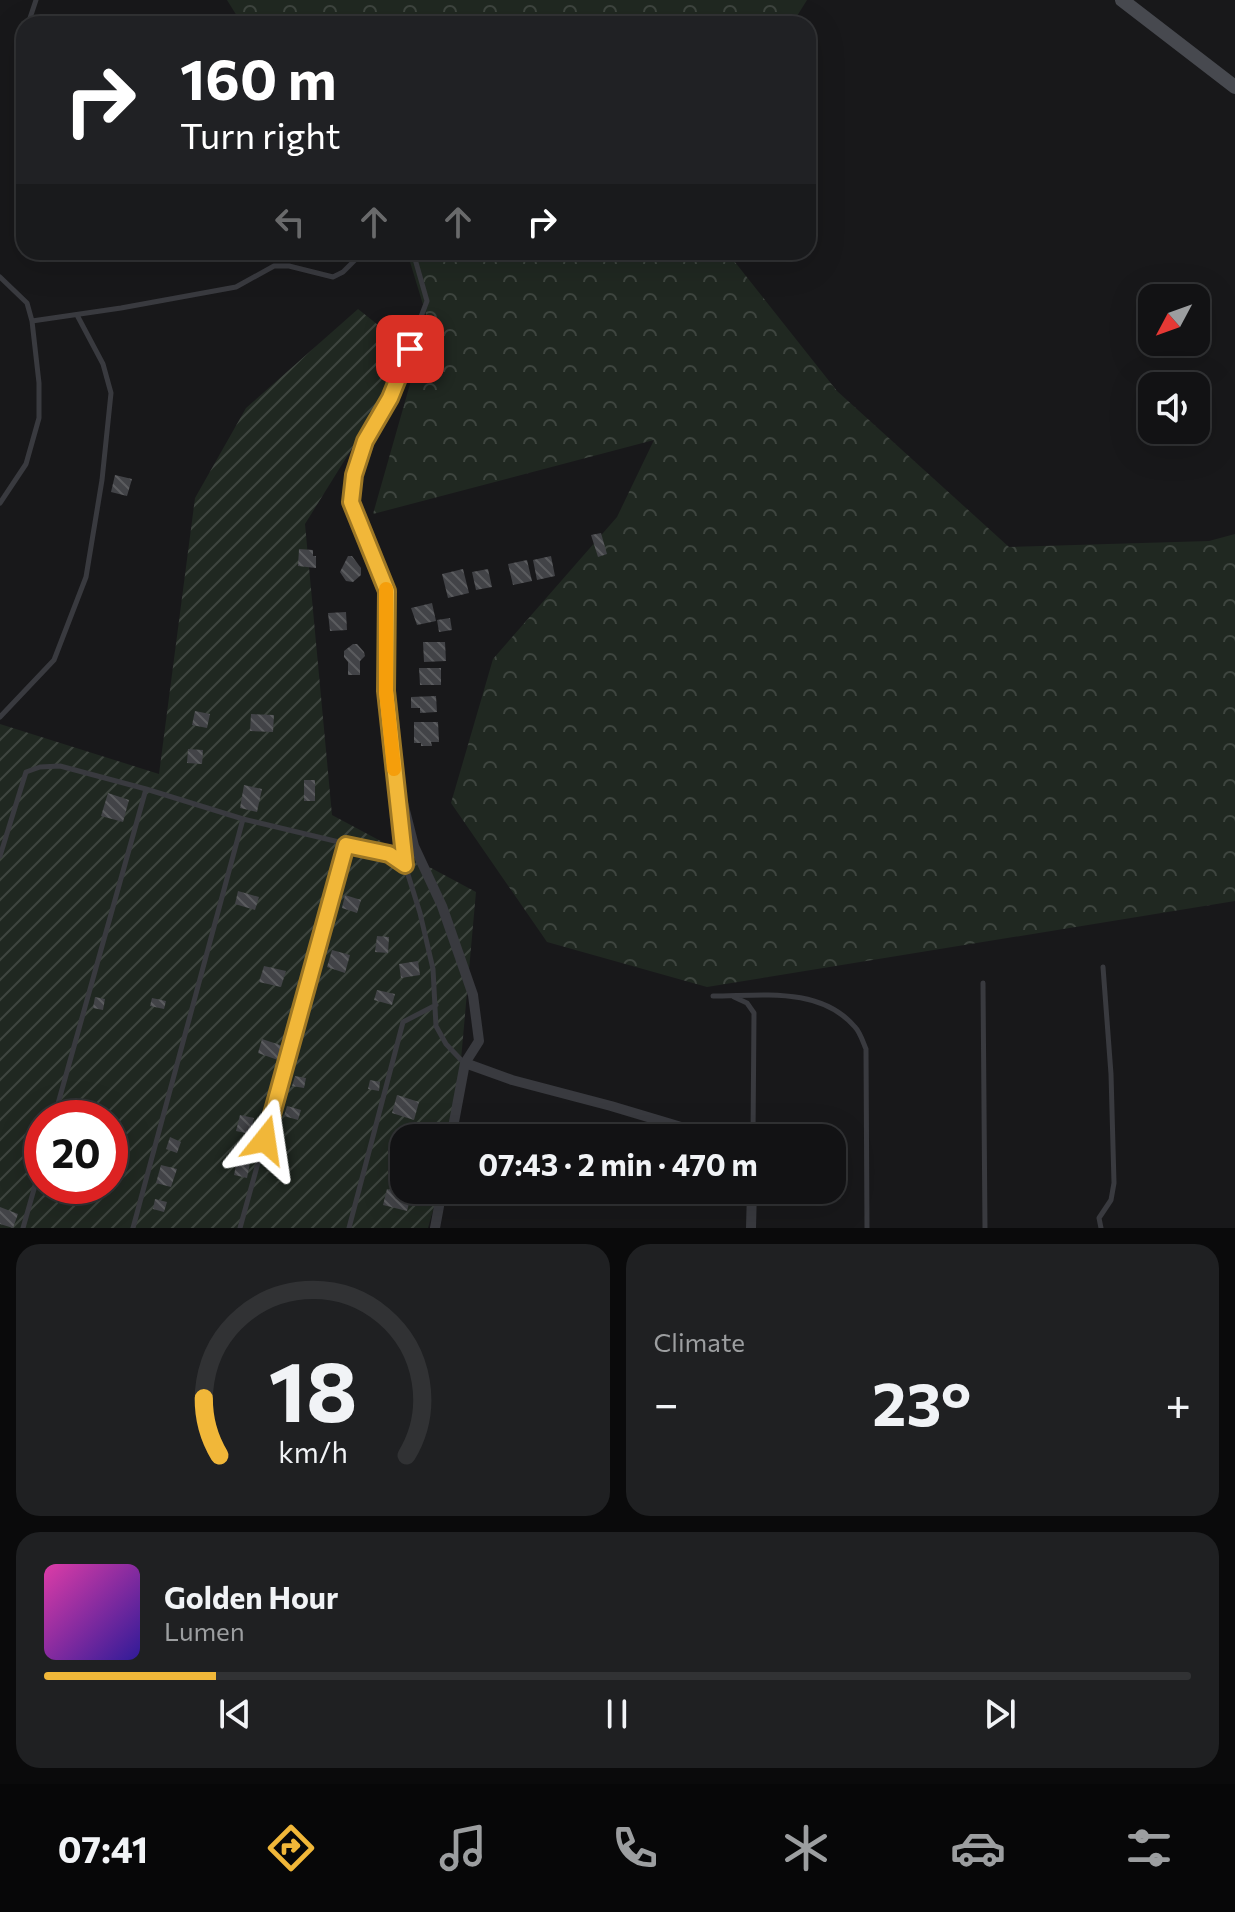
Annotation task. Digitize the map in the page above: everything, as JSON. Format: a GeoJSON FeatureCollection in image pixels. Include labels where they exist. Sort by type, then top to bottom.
{"type":"FeatureCollection","features":[{"type":"Feature","properties":{"kind":"main road"},"geometry":{"type":"LineString","coordinates":[[1122,0],[1235,87]]}},
{"type":"Feature","properties":{"kind":"street"},"geometry":{"type":"LineString","coordinates":[[398,783],[414,846],[442,906],[473,995],[479,1041],[465,1063],[454,1124]]}},
{"type":"Feature","properties":{"kind":"street"},"geometry":{"type":"LineString","coordinates":[[465,1063],[512,1080],[671,1124]]}},
{"type":"Feature","properties":{"kind":"street"},"geometry":{"type":"LineString","coordinates":[[435,1228],[439,1204]]}},
{"type":"Feature","properties":{"kind":"street"},"geometry":{"type":"LineString","coordinates":[[751,1228],[752,1204]]}},
{"type":"Feature","properties":{"kind":"lane"},"geometry":{"type":"LineString","coordinates":[[32,321],[236,287],[274,266],[289,266],[333,277],[353,260]]}},
{"type":"Feature","properties":{"kind":"lane"},"geometry":{"type":"LineString","coordinates":[[415,260],[427,301],[390,398],[365,441],[354,475],[351,502],[387,591],[386,691],[392,763],[398,783],[405,865],[433,969],[436,1026],[446,1044],[465,1063]]}},
{"type":"Feature","properties":{"kind":"lane"},"geometry":{"type":"LineString","coordinates":[[0,277],[27,303],[39,383],[39,418],[26,464],[0,503]]}},
{"type":"Feature","properties":{"kind":"lane"},"geometry":{"type":"LineString","coordinates":[[0,717],[54,660],[86,577],[102,480],[111,393],[103,364],[77,315]]}},
{"type":"Feature","properties":{"kind":"lane"},"geometry":{"type":"LineString","coordinates":[[0,856],[26,772],[40,767],[60,766],[243,819],[389,854],[405,865]]}},
{"type":"Feature","properties":{"kind":"lane"},"geometry":{"type":"LineString","coordinates":[[59,1100],[146,789]]}},
{"type":"Feature","properties":{"kind":"lane"},"geometry":{"type":"LineString","coordinates":[[133,1228],[243,819]]}},
{"type":"Feature","properties":{"kind":"lane"},"geometry":{"type":"LineString","coordinates":[[240,1228],[346,845]]}},
{"type":"Feature","properties":{"kind":"lane"},"geometry":{"type":"LineString","coordinates":[[1101,1228],[1099,1218],[1111,1200],[1114,1183],[1103,967]]}},
{"type":"Feature","properties":{"kind":"lane"},"geometry":{"type":"LineString","coordinates":[[983,983],[985,1228]]}},
{"type":"Feature","properties":{"kind":"lane"},"geometry":{"type":"LineString","coordinates":[[713,996],[800,996],[832,1009],[856,1027],[866,1049],[867,1228]]}},
{"type":"Feature","properties":{"kind":"lane"},"geometry":{"type":"LineString","coordinates":[[731,996],[747,1003],[754,1013],[753,1124]]}},
{"type":"Feature","properties":{"kind":"lane"},"geometry":{"type":"LineString","coordinates":[[349,1228],[403,1022],[436,1005]]}},
{"type":"Feature","properties":{"kind":"lane"},"geometry":{"type":"LineString","coordinates":[[23,1228],[30,1204]]}},
{"type":"Feature","properties":{"kind":"green space"},"geometry":{"type":"Polygon","coordinates":[[[227,0],[807,0],[797,16],[237,16],[227,0]]]}},
{"type":"Feature","properties":{"kind":"green space"},"geometry":{"type":"Polygon","coordinates":[[[409,260],[733,260],[837,391],[1009,547],[1209,541],[1235,534],[1235,901],[707,987],[547,942],[451,803],[493,659],[617,517],[654,440],[373,514],[428,321],[409,260]]]}},
{"type":"Feature","properties":{"kind":"green space"},"geometry":{"type":"Polygon","coordinates":[[[358,309],[412,352],[305,524],[332,815],[476,892],[455,1124],[390,1124],[390,1204],[435,1204],[428,1228],[0,1228],[0,724],[159,774],[195,498],[246,408],[358,309]]]}},
{"type":"Feature","properties":{"kind":"building"},"geometry":{"type":"Polygon","coordinates":[[[115,475],[132,479],[127,496],[111,492],[115,475]]]}},
{"type":"Feature","properties":{"kind":"building"},"geometry":{"type":"Polygon","coordinates":[[[601,533],[607,554],[598,557],[591,535],[601,533]]]}},
{"type":"Feature","properties":{"kind":"building"},"geometry":{"type":"Polygon","coordinates":[[[299,549],[313,550],[316,568],[298,566],[299,549]]]}},
{"type":"Feature","properties":{"kind":"building"},"geometry":{"type":"Polygon","coordinates":[[[348,556],[352,556],[361,568],[361,575],[353,582],[346,581],[340,572],[348,556]]]}},
{"type":"Feature","properties":{"kind":"building"},"geometry":{"type":"Polygon","coordinates":[[[551,556],[555,576],[537,580],[533,560],[551,556]]]}},
{"type":"Feature","properties":{"kind":"building"},"geometry":{"type":"Polygon","coordinates":[[[527,560],[532,581],[513,585],[508,564],[527,560]]]}},
{"type":"Feature","properties":{"kind":"building"},"geometry":{"type":"Polygon","coordinates":[[[463,569],[469,593],[448,598],[442,574],[463,569]]]}},
{"type":"Feature","properties":{"kind":"building"},"geometry":{"type":"Polygon","coordinates":[[[488,569],[492,587],[476,590],[472,572],[488,569]]]}},
{"type":"Feature","properties":{"kind":"building"},"geometry":{"type":"Polygon","coordinates":[[[432,603],[436,621],[417,625],[411,608],[432,603]]]}},
{"type":"Feature","properties":{"kind":"building"},"geometry":{"type":"Polygon","coordinates":[[[346,612],[347,630],[330,631],[328,613],[346,612]]]}},
{"type":"Feature","properties":{"kind":"building"},"geometry":{"type":"Polygon","coordinates":[[[450,618],[452,630],[439,632],[437,620],[450,618]]]}},
{"type":"Feature","properties":{"kind":"building"},"geometry":{"type":"Polygon","coordinates":[[[423,642],[445,642],[446,661],[424,662],[423,642]]]}},
{"type":"Feature","properties":{"kind":"building"},"geometry":{"type":"Polygon","coordinates":[[[357,644],[365,656],[360,661],[360,675],[348,675],[344,651],[357,644]]]}},
{"type":"Feature","properties":{"kind":"building"},"geometry":{"type":"Polygon","coordinates":[[[419,668],[441,668],[441,685],[420,685],[419,668]]]}},
{"type":"Feature","properties":{"kind":"building"},"geometry":{"type":"Polygon","coordinates":[[[436,696],[437,712],[420,713],[420,708],[411,708],[411,697],[436,696]]]}},
{"type":"Feature","properties":{"kind":"building"},"geometry":{"type":"Polygon","coordinates":[[[195,711],[210,714],[207,728],[192,725],[195,711]]]}},
{"type":"Feature","properties":{"kind":"building"},"geometry":{"type":"Polygon","coordinates":[[[251,714],[274,715],[273,732],[250,731],[251,714]]]}},
{"type":"Feature","properties":{"kind":"building"},"geometry":{"type":"Polygon","coordinates":[[[414,722],[438,722],[439,742],[431,742],[432,746],[414,743],[414,722]]]}},
{"type":"Feature","properties":{"kind":"building"},"geometry":{"type":"Polygon","coordinates":[[[188,749],[203,750],[202,764],[187,763],[188,749]]]}},
{"type":"Feature","properties":{"kind":"building"},"geometry":{"type":"Polygon","coordinates":[[[304,780],[315,780],[315,801],[304,801],[304,780]]]}},
{"type":"Feature","properties":{"kind":"building"},"geometry":{"type":"Polygon","coordinates":[[[244,785],[262,789],[257,812],[240,808],[244,785]]]}},
{"type":"Feature","properties":{"kind":"building"},"geometry":{"type":"Polygon","coordinates":[[[108,793],[129,800],[123,822],[101,816],[108,793]]]}},
{"type":"Feature","properties":{"kind":"building"},"geometry":{"type":"Polygon","coordinates":[[[238,891],[259,897],[255,910],[235,904],[238,891]]]}},
{"type":"Feature","properties":{"kind":"building"},"geometry":{"type":"Polygon","coordinates":[[[345,895],[361,900],[357,913],[342,908],[345,895]]]}},
{"type":"Feature","properties":{"kind":"building"},"geometry":{"type":"Polygon","coordinates":[[[377,936],[389,937],[388,953],[375,952],[377,936]]]}},
{"type":"Feature","properties":{"kind":"building"},"geometry":{"type":"Polygon","coordinates":[[[332,950],[350,955],[345,973],[327,967],[332,950]]]}},
{"type":"Feature","properties":{"kind":"building"},"geometry":{"type":"Polygon","coordinates":[[[418,961],[420,975],[401,978],[399,964],[418,961]]]}},
{"type":"Feature","properties":{"kind":"building"},"geometry":{"type":"Polygon","coordinates":[[[264,966],[286,971],[281,987],[259,982],[264,966]]]}},
{"type":"Feature","properties":{"kind":"building"},"geometry":{"type":"Polygon","coordinates":[[[377,990],[395,994],[392,1005],[374,1000],[377,990]]]}},
{"type":"Feature","properties":{"kind":"building"},"geometry":{"type":"Polygon","coordinates":[[[95,997],[105,999],[103,1010],[93,1008],[95,997]]]}},
{"type":"Feature","properties":{"kind":"building"},"geometry":{"type":"Polygon","coordinates":[[[152,998],[166,1001],[164,1009],[150,1006],[152,998]]]}},
{"type":"Feature","properties":{"kind":"building"},"geometry":{"type":"Polygon","coordinates":[[[262,1039],[283,1046],[278,1060],[258,1053],[262,1039]]]}},
{"type":"Feature","properties":{"kind":"building"},"geometry":{"type":"Polygon","coordinates":[[[295,1076],[306,1078],[304,1088],[292,1086],[295,1076]]]}},
{"type":"Feature","properties":{"kind":"building"},"geometry":{"type":"Polygon","coordinates":[[[370,1080],[380,1082],[379,1091],[368,1089],[370,1080]]]}},
{"type":"Feature","properties":{"kind":"building"},"geometry":{"type":"Polygon","coordinates":[[[397,1095],[419,1102],[414,1120],[392,1113],[397,1095]]]}},
{"type":"Feature","properties":{"kind":"building"},"geometry":{"type":"Polygon","coordinates":[[[287,1106],[301,1110],[298,1120],[284,1116],[287,1106]]]}},
{"type":"Feature","properties":{"kind":"building"},"geometry":{"type":"Polygon","coordinates":[[[240,1115],[254,1118],[250,1134],[236,1131],[240,1115]]]}},
{"type":"Feature","properties":{"kind":"building"},"geometry":{"type":"Polygon","coordinates":[[[170,1137],[181,1142],[177,1153],[166,1149],[170,1137]]]}},
{"type":"Feature","properties":{"kind":"building"},"geometry":{"type":"Polygon","coordinates":[[[238,1155],[251,1158],[247,1178],[234,1175],[238,1155]]]}},
{"type":"Feature","properties":{"kind":"building"},"geometry":{"type":"Polygon","coordinates":[[[161,1165],[177,1169],[171,1187],[156,1183],[161,1165]]]}},
{"type":"Feature","properties":{"kind":"building"},"geometry":{"type":"Polygon","coordinates":[[[387,1189],[390,1190],[390,1204],[409,1204],[407,1211],[383,1205],[387,1189]]]}},
{"type":"Feature","properties":{"kind":"building"},"geometry":{"type":"Polygon","coordinates":[[[155,1199],[167,1202],[164,1212],[153,1209],[155,1199]]]}},
{"type":"Feature","properties":{"kind":"building"},"geometry":{"type":"Polygon","coordinates":[[[0,1207],[18,1214],[13,1228],[0,1224],[0,1207]]]}},
{"type":"Feature","properties":{"kind":"slow traffic"},"geometry":{"type":"LineString","coordinates":[[386,589],[386,691],[394,769]]}},
{"type":"Feature","properties":{"kind":"route"},"geometry":{"type":"LineString","coordinates":[[265,1140],[346,845],[389,854],[405,865],[386,691],[387,591],[351,502],[354,475],[365,441],[390,398],[410,349]]}}]}
